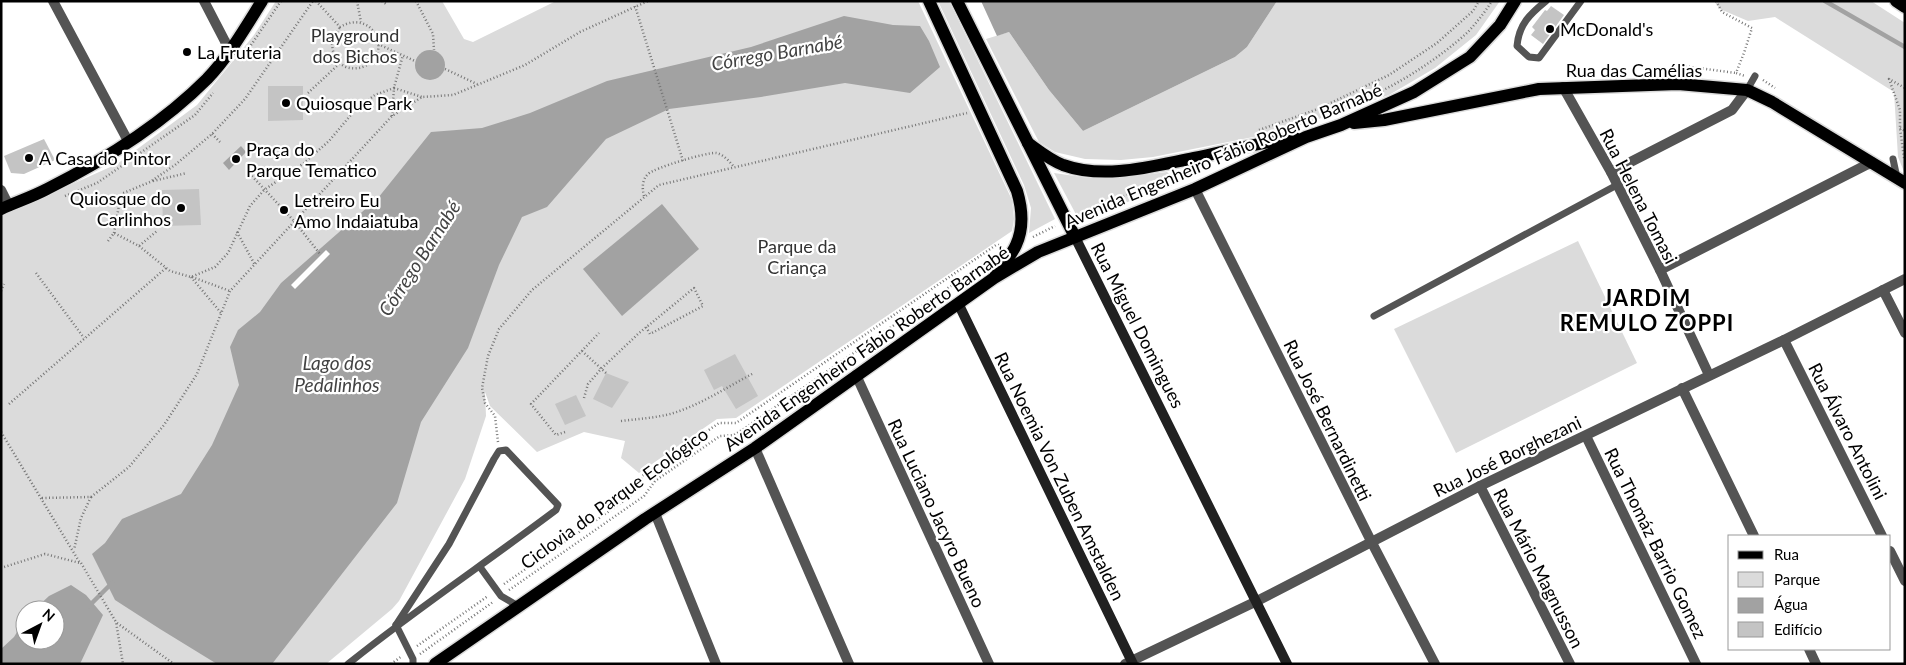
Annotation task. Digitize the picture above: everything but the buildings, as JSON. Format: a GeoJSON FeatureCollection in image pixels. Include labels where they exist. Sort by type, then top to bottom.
{"type":"FeatureCollection","features":[{"type":"Feature","properties":{"kind":"main road"},"geometry":{"type":"LineString","coordinates":[[4,204],[46,190],[95,163],[170,112],[207,78],[230,51],[262,1]]}},
{"type":"Feature","properties":{"kind":"main road"},"geometry":{"type":"LineString","coordinates":[[929,1],[1019,198],[1022,218],[1016,244],[994,278]]}},
{"type":"Feature","properties":{"kind":"main road","name":"Rua Miguel Domingues"},"geometry":{"type":"LineString","coordinates":[[957,1],[1287,664]]}},
{"type":"Feature","properties":{"kind":"main road","name":"Avenida Engenheiro Fábio Roberto Barnabé"},"geometry":{"type":"LineString","coordinates":[[437,663],[655,513],[755,448],[994,278],[1038,252],[1195,189],[1306,137],[1341,125],[1414,92],[1470,57],[1500,25],[1515,1]]}},
{"type":"Feature","properties":{"kind":"main road"},"geometry":{"type":"LineString","coordinates":[[1896,1],[1905,7]]}},
{"type":"Feature","properties":{"kind":"main road","name":"Rua das Camélias"},"geometry":{"type":"LineString","coordinates":[[1341,125],[1384,120],[1539,89],[1752,81],[1772,102],[1901,180]]}},
{"type":"Feature","properties":{"kind":"main road"},"geometry":{"type":"LineString","coordinates":[[1028,143],[1042,154],[1064,165],[1094,171],[1128,170],[1158,166],[1268,141],[1306,137]]}},
{"type":"Feature","properties":{"kind":"main road","name":"Rua Noemia Von Zuben Amstalden"},"geometry":{"type":"LineString","coordinates":[[958,303],[1130,663]]}},
{"type":"Feature","properties":{"kind":"street"},"geometry":{"type":"LineString","coordinates":[[53,1],[128,141]]}},
{"type":"Feature","properties":{"kind":"street"},"geometry":{"type":"LineString","coordinates":[[204,1],[230,51]]}},
{"type":"Feature","properties":{"kind":"street"},"geometry":{"type":"LineString","coordinates":[[1611,172],[1732,110],[1752,81]]}},
{"type":"Feature","properties":{"kind":"street","name":"Rua Helena Tomasi"},"geometry":{"type":"LineString","coordinates":[[1563,88],[1618,185],[1709,375]]}},
{"type":"Feature","properties":{"kind":"street"},"geometry":{"type":"LineString","coordinates":[[1660,270],[1872,162]]}},
{"type":"Feature","properties":{"kind":"street","name":"Rua José Bernardinetti"},"geometry":{"type":"LineString","coordinates":[[1195,189],[1370,541],[1434,664]]}},
{"type":"Feature","properties":{"kind":"street"},"geometry":{"type":"LineString","coordinates":[[1,190],[4,204]]}},
{"type":"Feature","properties":{"kind":"street","name":"Rua José Borghezani"},"geometry":{"type":"LineString","coordinates":[[1130,663],[1256,601],[1480,486],[1784,340],[1905,278]]}},
{"type":"Feature","properties":{"kind":"street"},"geometry":{"type":"LineString","coordinates":[[1883,290],[1905,332]]}},
{"type":"Feature","properties":{"kind":"street","name":"Rua Álvaro Antolini"},"geometry":{"type":"LineString","coordinates":[[1784,340],[1882,535]]}},
{"type":"Feature","properties":{"kind":"street","name":"Rua Luciano Jacyro Bueno"},"geometry":{"type":"LineString","coordinates":[[856,375],[989,664]]}},
{"type":"Feature","properties":{"kind":"street"},"geometry":{"type":"LineString","coordinates":[[1682,388],[1754,535]]}},
{"type":"Feature","properties":{"kind":"street","name":"Rua Thomáz Barrio Gomez"},"geometry":{"type":"LineString","coordinates":[[1586,436],[1696,664]]}},
{"type":"Feature","properties":{"kind":"street"},"geometry":{"type":"LineString","coordinates":[[755,448],[849,664]]}},
{"type":"Feature","properties":{"kind":"street","name":"Rua Mário Magnusson"},"geometry":{"type":"LineString","coordinates":[[1480,486],[1570,664]]}},
{"type":"Feature","properties":{"kind":"street"},"geometry":{"type":"LineString","coordinates":[[655,513],[716,664]]}},
{"type":"Feature","properties":{"kind":"street"},"geometry":{"type":"LineString","coordinates":[[1891,553],[1905,581]]}},
{"type":"Feature","properties":{"kind":"street"},"geometry":{"type":"LineString","coordinates":[[1809,650],[1816,664]]}},
{"type":"Feature","properties":{"kind":"lane"},"geometry":{"type":"LineString","coordinates":[[1546,1],[1532,13],[1518,33],[1517,46],[1529,57],[1540,58],[1581,1]]}},
{"type":"Feature","properties":{"kind":"lane"},"geometry":{"type":"LineString","coordinates":[[1893,159],[1901,180]]}},
{"type":"Feature","properties":{"kind":"lane"},"geometry":{"type":"LineString","coordinates":[[1374,316],[1618,185]]}},
{"type":"Feature","properties":{"kind":"lane"},"geometry":{"type":"LineString","coordinates":[[348,664],[396,625],[480,567],[556,510],[558,505],[506,450],[499,451],[449,544],[396,625]]}},
{"type":"Feature","properties":{"kind":"lane"},"geometry":{"type":"LineString","coordinates":[[480,567],[501,596],[518,606]]}},
{"type":"Feature","properties":{"kind":"lane"},"geometry":{"type":"LineString","coordinates":[[396,625],[413,661]]}},
{"type":"Feature","properties":{"kind":"path"},"geometry":{"type":"LineString","coordinates":[[150,182],[175,165],[212,134],[246,100],[315,1],[340,27]]}},
{"type":"Feature","properties":{"kind":"path"},"geometry":{"type":"LineString","coordinates":[[357,1],[361,22]]}},
{"type":"Feature","properties":{"kind":"path"},"geometry":{"type":"LineString","coordinates":[[382,1],[386,4]]}},
{"type":"Feature","properties":{"kind":"path"},"geometry":{"type":"LineString","coordinates":[[416,1],[433,34],[434,50]]}},
{"type":"Feature","properties":{"kind":"path"},"geometry":{"type":"LineString","coordinates":[[191,277],[215,267],[228,253],[250,206],[264,190],[304,163],[329,141],[355,110],[375,95],[394,88],[422,97],[453,95],[525,65],[580,32],[648,1]]}},
{"type":"Feature","properties":{"kind":"path"},"geometry":{"type":"LineString","coordinates":[[1252,132],[1318,109],[1389,75],[1437,43],[1473,11],[1479,1]]}},
{"type":"Feature","properties":{"kind":"path"},"geometry":{"type":"LineString","coordinates":[[1318,109],[1358,101],[1392,85],[1415,71],[1467,32],[1481,18],[1492,1]]}},
{"type":"Feature","properties":{"kind":"path"},"geometry":{"type":"LineString","coordinates":[[1716,1],[1722,12],[1752,28],[1736,73]]}},
{"type":"Feature","properties":{"kind":"path"},"geometry":{"type":"LineString","coordinates":[[635,6],[683,161]]}},
{"type":"Feature","properties":{"kind":"path"},"geometry":{"type":"LineString","coordinates":[[353,22],[361,22],[373,30],[378,44],[374,58],[363,67],[347,67],[340,63],[335,56],[332,41],[340,27],[353,22]]}},
{"type":"Feature","properties":{"kind":"path"},"geometry":{"type":"LineString","coordinates":[[378,44],[415,61]]}},
{"type":"Feature","properties":{"kind":"path"},"geometry":{"type":"LineString","coordinates":[[392,116],[394,88],[403,56]]}},
{"type":"Feature","properties":{"kind":"path"},"geometry":{"type":"LineString","coordinates":[[308,93],[340,63]]}},
{"type":"Feature","properties":{"kind":"path"},"geometry":{"type":"LineString","coordinates":[[1678,84],[1676,65],[1736,73],[1752,81]]}},
{"type":"Feature","properties":{"kind":"path"},"geometry":{"type":"LineString","coordinates":[[445,69],[476,84]]}},
{"type":"Feature","properties":{"kind":"path"},"geometry":{"type":"LineString","coordinates":[[1905,88],[1889,79],[1900,110],[1900,128],[1905,159]]}},
{"type":"Feature","properties":{"kind":"path"},"geometry":{"type":"LineString","coordinates":[[74,551],[81,518],[92,497],[129,467],[164,425],[197,374],[230,292],[392,116],[422,97]]}},
{"type":"Feature","properties":{"kind":"path"},"geometry":{"type":"LineString","coordinates":[[499,451],[495,416],[485,403],[482,388],[488,356],[499,329],[532,290],[659,185],[980,110]]}},
{"type":"Feature","properties":{"kind":"path"},"geometry":{"type":"LineString","coordinates":[[1900,128],[1905,132]]}},
{"type":"Feature","properties":{"kind":"path"},"geometry":{"type":"LineString","coordinates":[[212,134],[220,142]]}},
{"type":"Feature","properties":{"kind":"path"},"geometry":{"type":"LineString","coordinates":[[644,196],[642,189],[645,178],[650,172],[683,161],[705,154],[717,153],[728,159],[734,167]]}},
{"type":"Feature","properties":{"kind":"path"},"geometry":{"type":"LineString","coordinates":[[108,241],[114,233],[121,194],[150,182],[187,173]]}},
{"type":"Feature","properties":{"kind":"path"},"geometry":{"type":"LineString","coordinates":[[252,176],[294,221],[320,254]]}},
{"type":"Feature","properties":{"kind":"path"},"geometry":{"type":"LineString","coordinates":[[596,520],[637,490],[642,476],[720,423],[736,423],[996,245],[1016,244],[1066,220],[1172,176]]}},
{"type":"Feature","properties":{"kind":"path"},"geometry":{"type":"LineString","coordinates":[[139,246],[156,231]]}},
{"type":"Feature","properties":{"kind":"path"},"geometry":{"type":"LineString","coordinates":[[237,232],[255,265]]}},
{"type":"Feature","properties":{"kind":"path"},"geometry":{"type":"LineString","coordinates":[[114,233],[139,246],[170,271],[230,292]]}},
{"type":"Feature","properties":{"kind":"path","name":"Ciclovia do Parque Ecológico"},"geometry":{"type":"LineString","coordinates":[[413,661],[501,596],[644,496],[655,481],[720,436],[734,435],[742,430],[991,258]]}},
{"type":"Feature","properties":{"kind":"path"},"geometry":{"type":"LineString","coordinates":[[9,404],[166,268]]}},
{"type":"Feature","properties":{"kind":"path"},"geometry":{"type":"LineString","coordinates":[[36,273],[84,338]]}},
{"type":"Feature","properties":{"kind":"path"},"geometry":{"type":"LineString","coordinates":[[191,277],[222,314]]}},
{"type":"Feature","properties":{"kind":"path"},"geometry":{"type":"LineString","coordinates":[[1,291],[4,284]]}},
{"type":"Feature","properties":{"kind":"path"},"geometry":{"type":"LineString","coordinates":[[584,398],[588,384],[601,369],[646,327],[694,288],[703,306],[650,334],[646,327]]}},
{"type":"Feature","properties":{"kind":"path"},"geometry":{"type":"LineString","coordinates":[[565,432],[556,435],[532,404],[599,333]]}},
{"type":"Feature","properties":{"kind":"path"},"geometry":{"type":"LineString","coordinates":[[582,351],[606,373]]}},
{"type":"Feature","properties":{"kind":"path"},"geometry":{"type":"LineString","coordinates":[[621,421],[672,413],[707,398],[754,373]]}},
{"type":"Feature","properties":{"kind":"path"},"geometry":{"type":"LineString","coordinates":[[1,432],[116,622],[123,664]]}},
{"type":"Feature","properties":{"kind":"path"},"geometry":{"type":"LineString","coordinates":[[42,498],[92,497]]}},
{"type":"Feature","properties":{"kind":"path"},"geometry":{"type":"LineString","coordinates":[[1,568],[45,554],[80,563]]}},
{"type":"Feature","properties":{"kind":"path"},"geometry":{"type":"LineString","coordinates":[[116,622],[174,664]]}},
{"type":"Feature","properties":{"kind":"green space"},"geometry":{"type":"Polygon","coordinates":[[[276,1],[442,1],[464,39],[473,42],[556,1],[918,1],[1012,200],[1014,219],[1012,231],[736,418],[717,419],[639,473],[621,458],[625,441],[584,432],[537,452],[490,406],[485,392],[486,416],[465,479],[399,601],[326,664],[1,664],[1,216],[117,164],[197,105],[254,35],[276,1]]]}},
{"type":"Feature","properties":{"kind":"green space"},"geometry":{"type":"Polygon","coordinates":[[[938,1],[949,1],[1055,219],[1029,233],[1031,208],[1024,185],[938,1]]]}},
{"type":"Feature","properties":{"kind":"green space"},"geometry":{"type":"Polygon","coordinates":[[[1277,1],[1500,1],[1476,35],[1435,68],[1389,95],[1283,131],[1153,157],[1121,160],[1085,159],[1055,152],[1039,142],[986,39],[1009,32],[1049,90],[1083,131],[1235,57],[1247,47],[1277,1]]]}},
{"type":"Feature","properties":{"kind":"green space"},"geometry":{"type":"Polygon","coordinates":[[[1714,1],[1871,1],[1905,23],[1905,174],[1898,157],[1894,92],[1775,17],[1748,21],[1720,9],[1714,1]]]}},
{"type":"Feature","properties":{"kind":"green space"},"geometry":{"type":"Polygon","coordinates":[[[1167,172],[1179,183],[1079,220],[1054,173],[1089,178],[1120,178],[1167,172]]]}},
{"type":"Feature","properties":{"kind":"green space"},"geometry":{"type":"Polygon","coordinates":[[[1578,241],[1637,363],[1456,453],[1394,329],[1578,241]]]}},
{"type":"Feature","properties":{"kind":"water"},"geometry":{"type":"Polygon","coordinates":[[[981,1],[1277,1],[1247,47],[1235,57],[1083,131],[1049,90],[1009,32],[997,36],[981,1]]]}},
{"type":"Feature","properties":{"kind":"water","name":"Lago dos Pedalinhos"},"geometry":{"type":"Polygon","coordinates":[[[844,16],[893,25],[920,26],[929,41],[940,67],[910,93],[845,83],[761,97],[669,109],[606,139],[547,207],[522,217],[499,265],[468,348],[421,422],[397,503],[272,664],[217,664],[115,600],[92,554],[105,543],[122,519],[181,494],[212,445],[239,385],[230,347],[238,330],[260,312],[281,283],[378,198],[431,132],[482,128],[530,113],[607,81],[751,47],[844,16]]]}},
{"type":"Feature","properties":{"kind":"water"},"geometry":{"type":"Polygon","coordinates":[[[430,50],[441,54],[445,65],[441,76],[430,80],[419,76],[415,65],[419,54],[430,50]]]}},
{"type":"Feature","properties":{"kind":"water"},"geometry":{"type":"Polygon","coordinates":[[[241,146],[246,152],[229,170],[223,163],[241,146]]]}},
{"type":"Feature","properties":{"kind":"water"},"geometry":{"type":"Polygon","coordinates":[[[662,204],[699,249],[622,316],[583,269],[662,204]]]}},
{"type":"Feature","properties":{"kind":"water"},"geometry":{"type":"Polygon","coordinates":[[[71,585],[86,595],[103,615],[80,664],[1,664],[1,649],[15,635],[15,650],[65,650],[65,600],[45,600],[71,585]]]}},
{"type":"Feature","properties":{"kind":"pier"},"geometry":{"type":"Polygon","coordinates":[[[326,250],[330,254],[295,289],[291,285],[326,250]]]}},
{"type":"Feature","properties":{"kind":"waterway"},"geometry":{"type":"LineString","coordinates":[[1825,1],[1905,47]]}},
{"type":"Feature","properties":{"kind":"waterway","name":"Córrego Barnabé"},"geometry":{"type":"LineString","coordinates":[[89,606],[112,583]]}},
{"type":"Feature","properties":{"kind":"place","name":"McDonald's"},"geometry":{"type":"Point","coordinates":[1550,29]}},
{"type":"Feature","properties":{"kind":"place","name":"La Fruteria"},"geometry":{"type":"Point","coordinates":[187,52]}},
{"type":"Feature","properties":{"kind":"place","name":"Quiosque Park"},"geometry":{"type":"Point","coordinates":[286,103]}},
{"type":"Feature","properties":{"kind":"place","name":"A Casa do Pintor"},"geometry":{"type":"Point","coordinates":[29,158]}},
{"type":"Feature","properties":{"kind":"place","name":"Praça do Parque Tematico"},"geometry":{"type":"Point","coordinates":[236,159]}},
{"type":"Feature","properties":{"kind":"place","name":"Quiosque do Carlinhos"},"geometry":{"type":"Point","coordinates":[181,208]}},
{"type":"Feature","properties":{"kind":"place","name":"Letreiro Eu Amo Indaiatuba"},"geometry":{"type":"Point","coordinates":[284,210]}},
{"type":"Feature","properties":{"kind":"district","name":"JARDIM REMULO ZOPPI"},"geometry":{"type":"Point","coordinates":[1647,310]}},
{"type":"Feature","properties":{"kind":"park label","name":"Playground dos Bichos"},"geometry":{"type":"Point","coordinates":[355,45]}},
{"type":"Feature","properties":{"kind":"park label","name":"Parque da Criança"},"geometry":{"type":"Point","coordinates":[797,256]}}]}
